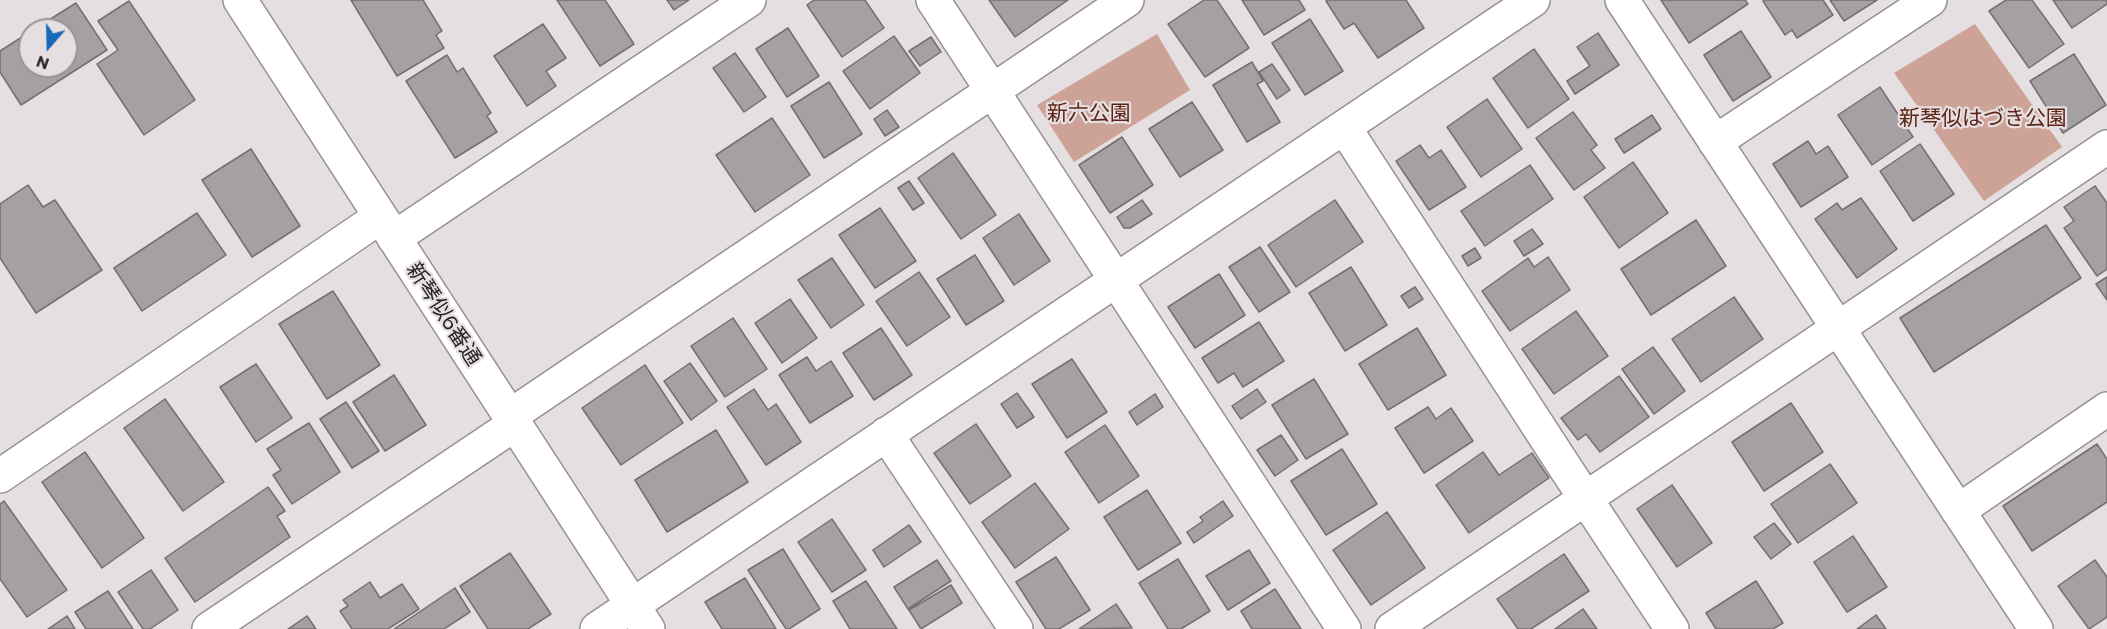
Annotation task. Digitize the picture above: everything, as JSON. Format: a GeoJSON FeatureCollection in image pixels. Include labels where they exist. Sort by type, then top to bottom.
{"type":"FeatureCollection","features":[{"type":"Feature","properties":{"kind":"street","name":"新琴似6番通"},"geometry":{"type":"LineString","coordinates":[[240,0],[640,617]]}},
{"type":"Feature","properties":{"kind":"street"},"geometry":{"type":"LineString","coordinates":[[0,476],[387,227],[749,0]]}},
{"type":"Feature","properties":{"kind":"street"},"geometry":{"type":"LineString","coordinates":[[933,0],[1344,629]]}},
{"type":"Feature","properties":{"kind":"street"},"geometry":{"type":"LineString","coordinates":[[209,629],[992,90],[1128,0]]}},
{"type":"Feature","properties":{"kind":"street"},"geometry":{"type":"LineString","coordinates":[[597,629],[640,617],[886,434],[1533,0]]}},
{"type":"Feature","properties":{"kind":"street"},"geometry":{"type":"LineString","coordinates":[[1622,0],[2036,629]]}},
{"type":"Feature","properties":{"kind":"street"},"geometry":{"type":"LineString","coordinates":[[1715,142],[1930,0]]}},
{"type":"Feature","properties":{"kind":"street"},"geometry":{"type":"LineString","coordinates":[[1344,127],[1672,629]]}},
{"type":"Feature","properties":{"kind":"street"},"geometry":{"type":"LineString","coordinates":[[1392,629],[2107,147]]}},
{"type":"Feature","properties":{"kind":"street"},"geometry":{"type":"LineString","coordinates":[[1958,511],[2107,409]]}},
{"type":"Feature","properties":{"kind":"street"},"geometry":{"type":"LineString","coordinates":[[886,434],[1016,629]]}},
{"type":"Feature","properties":{"kind":"green space","name":"新琴似はづき公園"},"geometry":{"type":"Polygon","coordinates":[[[1975,24],[2062,147],[1984,201],[1894,73],[1975,24]]]}},
{"type":"Feature","properties":{"kind":"green space","name":"新六公園"},"geometry":{"type":"Polygon","coordinates":[[[1157,34],[1190,90],[1074,162],[1037,105],[1157,34]]]}},
{"type":"Feature","properties":{"kind":"building"},"geometry":{"type":"Polygon","coordinates":[[[351,0],[423,0],[442,31],[436,35],[444,48],[397,76],[351,0]]]}},
{"type":"Feature","properties":{"kind":"building"},"geometry":{"type":"Polygon","coordinates":[[[557,0],[605,0],[634,44],[600,66],[557,0]]]}},
{"type":"Feature","properties":{"kind":"building"},"geometry":{"type":"Polygon","coordinates":[[[667,0],[689,0],[674,10],[667,0]]]}},
{"type":"Feature","properties":{"kind":"building"},"geometry":{"type":"Polygon","coordinates":[[[814,0],[865,0],[884,28],[842,57],[807,5],[814,0]]]}},
{"type":"Feature","properties":{"kind":"building"},"geometry":{"type":"Polygon","coordinates":[[[989,0],[1068,0],[1015,37],[989,0]]]}},
{"type":"Feature","properties":{"kind":"building"},"geometry":{"type":"Polygon","coordinates":[[[1204,0],[1217,0],[1249,48],[1205,77],[1168,24],[1204,0]]]}},
{"type":"Feature","properties":{"kind":"building"},"geometry":{"type":"Polygon","coordinates":[[[1242,0],[1299,0],[1305,10],[1264,35],[1242,0]]]}},
{"type":"Feature","properties":{"kind":"building"},"geometry":{"type":"Polygon","coordinates":[[[1406,0],[1424,28],[1378,58],[1354,23],[1344,29],[1326,1],[1406,0]]]}},
{"type":"Feature","properties":{"kind":"building"},"geometry":{"type":"Polygon","coordinates":[[[1661,0],[1745,0],[1748,4],[1689,43],[1661,0]]]}},
{"type":"Feature","properties":{"kind":"building"},"geometry":{"type":"Polygon","coordinates":[[[1764,0],[1823,0],[1833,15],[1797,38],[1792,30],[1785,35],[1764,0]]]}},
{"type":"Feature","properties":{"kind":"building"},"geometry":{"type":"Polygon","coordinates":[[[1830,0],[1877,0],[1844,21],[1830,0]]]}},
{"type":"Feature","properties":{"kind":"building"},"geometry":{"type":"Polygon","coordinates":[[[2006,0],[2032,0],[2064,44],[2029,68],[1989,11],[2006,0]]]}},
{"type":"Feature","properties":{"kind":"building"},"geometry":{"type":"Polygon","coordinates":[[[2053,0],[2107,0],[2107,4],[2072,28],[2053,0]]]}},
{"type":"Feature","properties":{"kind":"building"},"geometry":{"type":"Polygon","coordinates":[[[129,1],[195,100],[144,135],[97,64],[118,50],[98,21],[129,1]]]}},
{"type":"Feature","properties":{"kind":"building"},"geometry":{"type":"Polygon","coordinates":[[[76,3],[107,50],[78,69],[78,18],[52,18],[76,3]]]}},
{"type":"Feature","properties":{"kind":"building"},"geometry":{"type":"Polygon","coordinates":[[[1310,19],[1343,71],[1305,95],[1272,43],[1310,19]]]}},
{"type":"Feature","properties":{"kind":"building"},"geometry":{"type":"Polygon","coordinates":[[[543,24],[566,58],[546,71],[556,86],[527,106],[494,56],[543,24]]]}},
{"type":"Feature","properties":{"kind":"building"},"geometry":{"type":"Polygon","coordinates":[[[788,28],[819,76],[787,97],[756,49],[788,28]]]}},
{"type":"Feature","properties":{"kind":"building"},"geometry":{"type":"Polygon","coordinates":[[[1741,31],[1771,77],[1733,101],[1704,55],[1741,31]]]}},
{"type":"Feature","properties":{"kind":"building"},"geometry":{"type":"Polygon","coordinates":[[[1598,33],[1619,65],[1575,94],[1567,81],[1590,66],[1577,47],[1598,33]]]}},
{"type":"Feature","properties":{"kind":"building"},"geometry":{"type":"Polygon","coordinates":[[[894,36],[920,73],[870,109],[843,71],[894,36]]]}},
{"type":"Feature","properties":{"kind":"building"},"geometry":{"type":"Polygon","coordinates":[[[931,37],[941,52],[920,66],[909,51],[931,37]]]}},
{"type":"Feature","properties":{"kind":"building"},"geometry":{"type":"Polygon","coordinates":[[[18,40],[18,78],[63,78],[21,105],[0,72],[0,51],[18,40]]]}},
{"type":"Feature","properties":{"kind":"building"},"geometry":{"type":"Polygon","coordinates":[[[1534,49],[1569,99],[1528,128],[1493,78],[1534,49]]]}},
{"type":"Feature","properties":{"kind":"building"},"geometry":{"type":"Polygon","coordinates":[[[735,53],[766,97],[744,112],[713,68],[735,53]]]}},
{"type":"Feature","properties":{"kind":"building"},"geometry":{"type":"Polygon","coordinates":[[[2074,54],[2106,105],[2063,133],[2030,81],[2074,54]]]}},
{"type":"Feature","properties":{"kind":"building"},"geometry":{"type":"Polygon","coordinates":[[[447,55],[457,72],[463,68],[491,113],[487,116],[497,132],[455,158],[406,81],[447,55]]]}},
{"type":"Feature","properties":{"kind":"building"},"geometry":{"type":"Polygon","coordinates":[[[1252,62],[1263,81],[1257,84],[1280,122],[1247,142],[1213,85],[1252,62]]]}},
{"type":"Feature","properties":{"kind":"building"},"geometry":{"type":"Polygon","coordinates":[[[1272,64],[1290,90],[1277,99],[1259,72],[1272,64]]]}},
{"type":"Feature","properties":{"kind":"building"},"geometry":{"type":"Polygon","coordinates":[[[829,82],[862,134],[824,158],[791,106],[829,82]]]}},
{"type":"Feature","properties":{"kind":"building"},"geometry":{"type":"Polygon","coordinates":[[[1880,87],[1913,137],[1872,165],[1838,115],[1880,87]]]}},
{"type":"Feature","properties":{"kind":"building"},"geometry":{"type":"Polygon","coordinates":[[[1487,99],[1522,149],[1481,177],[1447,127],[1487,99]]]}},
{"type":"Feature","properties":{"kind":"building"},"geometry":{"type":"Polygon","coordinates":[[[1192,102],[1223,150],[1180,177],[1149,129],[1192,102]]]}},
{"type":"Feature","properties":{"kind":"building"},"geometry":{"type":"Polygon","coordinates":[[[887,110],[899,127],[885,136],[874,119],[887,110]]]}},
{"type":"Feature","properties":{"kind":"building"},"geometry":{"type":"Polygon","coordinates":[[[1573,112],[1597,145],[1591,150],[1605,168],[1574,190],[1536,138],[1573,112]]]}},
{"type":"Feature","properties":{"kind":"building"},"geometry":{"type":"Polygon","coordinates":[[[1652,115],[1661,129],[1624,153],[1615,139],[1652,115]]]}},
{"type":"Feature","properties":{"kind":"building"},"geometry":{"type":"Polygon","coordinates":[[[772,118],[810,175],[755,212],[716,155],[772,118]]]}},
{"type":"Feature","properties":{"kind":"building"},"geometry":{"type":"Polygon","coordinates":[[[1122,137],[1153,185],[1110,213],[1079,165],[1122,137]]]}},
{"type":"Feature","properties":{"kind":"building"},"geometry":{"type":"Polygon","coordinates":[[[1808,141],[1816,154],[1828,146],[1848,177],[1801,207],[1773,164],[1808,141]]]}},
{"type":"Feature","properties":{"kind":"building"},"geometry":{"type":"Polygon","coordinates":[[[1920,144],[1954,194],[1913,221],[1880,171],[1920,144]]]}},
{"type":"Feature","properties":{"kind":"building"},"geometry":{"type":"Polygon","coordinates":[[[1420,145],[1429,158],[1441,150],[1466,187],[1429,210],[1396,161],[1420,145]]]}},
{"type":"Feature","properties":{"kind":"building"},"geometry":{"type":"Polygon","coordinates":[[[251,149],[300,226],[252,257],[202,180],[251,149]]]}},
{"type":"Feature","properties":{"kind":"building"},"geometry":{"type":"Polygon","coordinates":[[[953,153],[996,215],[961,239],[918,178],[953,153]]]}},
{"type":"Feature","properties":{"kind":"building"},"geometry":{"type":"Polygon","coordinates":[[[1633,162],[1668,213],[1619,248],[1584,197],[1633,162]]]}},
{"type":"Feature","properties":{"kind":"building"},"geometry":{"type":"Polygon","coordinates":[[[1530,165],[1553,199],[1485,246],[1461,211],[1530,165]]]}},
{"type":"Feature","properties":{"kind":"building"},"geometry":{"type":"Polygon","coordinates":[[[909,181],[924,203],[913,210],[898,188],[909,181]]]}},
{"type":"Feature","properties":{"kind":"building"},"geometry":{"type":"Polygon","coordinates":[[[28,185],[43,207],[55,200],[102,270],[36,313],[0,258],[0,204],[28,185]]]}},
{"type":"Feature","properties":{"kind":"building"},"geometry":{"type":"Polygon","coordinates":[[[2095,186],[2107,203],[2107,269],[2097,276],[2064,228],[2074,221],[2064,207],[2095,186]]]}},
{"type":"Feature","properties":{"kind":"building"},"geometry":{"type":"Polygon","coordinates":[[[1861,198],[1897,249],[1857,278],[1815,219],[1837,203],[1842,210],[1861,198]]]}},
{"type":"Feature","properties":{"kind":"building"},"geometry":{"type":"Polygon","coordinates":[[[1142,200],[1152,214],[1130,228],[1124,228],[1117,217],[1142,200]]]}},
{"type":"Feature","properties":{"kind":"building"},"geometry":{"type":"Polygon","coordinates":[[[1335,200],[1363,242],[1296,287],[1268,245],[1335,200]]]}},
{"type":"Feature","properties":{"kind":"building"},"geometry":{"type":"Polygon","coordinates":[[[880,208],[916,261],[875,288],[839,235],[880,208]]]}},
{"type":"Feature","properties":{"kind":"building"},"geometry":{"type":"Polygon","coordinates":[[[197,213],[226,255],[142,311],[114,268],[197,213]]]}},
{"type":"Feature","properties":{"kind":"building"},"geometry":{"type":"Polygon","coordinates":[[[1019,214],[1050,261],[1014,285],[983,238],[1019,214]]]}},
{"type":"Feature","properties":{"kind":"building"},"geometry":{"type":"Polygon","coordinates":[[[1696,220],[1726,266],[1651,315],[1621,269],[1696,220]]]}},
{"type":"Feature","properties":{"kind":"building"},"geometry":{"type":"Polygon","coordinates":[[[2046,225],[2081,278],[1934,372],[1900,318],[2046,225]]]}},
{"type":"Feature","properties":{"kind":"building"},"geometry":{"type":"Polygon","coordinates":[[[1532,229],[1543,244],[1524,256],[1514,241],[1532,229]]]}},
{"type":"Feature","properties":{"kind":"building"},"geometry":{"type":"Polygon","coordinates":[[[1260,247],[1290,292],[1259,312],[1229,267],[1260,247]]]}},
{"type":"Feature","properties":{"kind":"building"},"geometry":{"type":"Polygon","coordinates":[[[1475,248],[1481,258],[1468,266],[1462,256],[1475,248]]]}},
{"type":"Feature","properties":{"kind":"building"},"geometry":{"type":"Polygon","coordinates":[[[975,255],[1004,301],[966,325],[937,279],[975,255]]]}},
{"type":"Feature","properties":{"kind":"building"},"geometry":{"type":"Polygon","coordinates":[[[1548,257],[1570,290],[1510,331],[1482,291],[1528,258],[1534,267],[1548,257]]]}},
{"type":"Feature","properties":{"kind":"building"},"geometry":{"type":"Polygon","coordinates":[[[832,258],[864,305],[831,328],[798,280],[832,258]]]}},
{"type":"Feature","properties":{"kind":"building"},"geometry":{"type":"Polygon","coordinates":[[[1351,267],[1387,325],[1345,351],[1309,293],[1351,267]]]}},
{"type":"Feature","properties":{"kind":"building"},"geometry":{"type":"Polygon","coordinates":[[[919,272],[950,317],[907,346],[876,301],[919,272]]]}},
{"type":"Feature","properties":{"kind":"building"},"geometry":{"type":"Polygon","coordinates":[[[1219,274],[1245,315],[1195,348],[1168,307],[1219,274]]]}},
{"type":"Feature","properties":{"kind":"building"},"geometry":{"type":"Polygon","coordinates":[[[2107,277],[2107,300],[2096,284],[2107,277]]]}},
{"type":"Feature","properties":{"kind":"building"},"geometry":{"type":"Polygon","coordinates":[[[1415,287],[1423,299],[1409,308],[1401,296],[1415,287]]]}},
{"type":"Feature","properties":{"kind":"building"},"geometry":{"type":"Polygon","coordinates":[[[333,291],[380,365],[327,399],[279,324],[333,291]]]}},
{"type":"Feature","properties":{"kind":"building"},"geometry":{"type":"Polygon","coordinates":[[[1734,297],[1763,339],[1701,382],[1672,339],[1734,297]]]}},
{"type":"Feature","properties":{"kind":"building"},"geometry":{"type":"Polygon","coordinates":[[[790,299],[817,338],[782,363],[755,323],[790,299]]]}},
{"type":"Feature","properties":{"kind":"building"},"geometry":{"type":"Polygon","coordinates":[[[1576,311],[1608,356],[1554,394],[1522,349],[1576,311]]]}},
{"type":"Feature","properties":{"kind":"building"},"geometry":{"type":"Polygon","coordinates":[[[733,318],[767,369],[725,397],[691,346],[733,318]]]}},
{"type":"Feature","properties":{"kind":"building"},"geometry":{"type":"Polygon","coordinates":[[[1259,322],[1284,361],[1243,387],[1234,373],[1218,383],[1202,358],[1259,322]]]}},
{"type":"Feature","properties":{"kind":"building"},"geometry":{"type":"Polygon","coordinates":[[[881,328],[912,375],[874,400],[843,353],[881,328]]]}},
{"type":"Feature","properties":{"kind":"building"},"geometry":{"type":"Polygon","coordinates":[[[1417,328],[1446,375],[1388,410],[1359,364],[1417,328]]]}},
{"type":"Feature","properties":{"kind":"building"},"geometry":{"type":"Polygon","coordinates":[[[1653,347],[1685,391],[1654,414],[1622,369],[1653,347]]]}},
{"type":"Feature","properties":{"kind":"building"},"geometry":{"type":"Polygon","coordinates":[[[807,357],[816,371],[831,361],[853,396],[810,423],[779,375],[807,357]]]}},
{"type":"Feature","properties":{"kind":"building"},"geometry":{"type":"Polygon","coordinates":[[[1072,359],[1107,412],[1067,438],[1032,384],[1072,359]]]}},
{"type":"Feature","properties":{"kind":"building"},"geometry":{"type":"Polygon","coordinates":[[[690,363],[717,401],[691,420],[664,381],[690,363]]]}},
{"type":"Feature","properties":{"kind":"building"},"geometry":{"type":"Polygon","coordinates":[[[256,364],[292,418],[256,442],[220,387],[256,364]]]}},
{"type":"Feature","properties":{"kind":"building"},"geometry":{"type":"Polygon","coordinates":[[[645,365],[683,423],[621,465],[582,408],[645,365]]]}},
{"type":"Feature","properties":{"kind":"building"},"geometry":{"type":"Polygon","coordinates":[[[394,375],[426,425],[385,451],[353,402],[394,375]]]}},
{"type":"Feature","properties":{"kind":"building"},"geometry":{"type":"Polygon","coordinates":[[[1619,376],[1649,417],[1600,452],[1586,434],[1578,440],[1561,418],[1619,376]]]}},
{"type":"Feature","properties":{"kind":"building"},"geometry":{"type":"Polygon","coordinates":[[[1314,379],[1348,434],[1306,459],[1272,405],[1314,379]]]}},
{"type":"Feature","properties":{"kind":"building"},"geometry":{"type":"Polygon","coordinates":[[[754,389],[768,410],[776,404],[801,442],[766,465],[727,407],[754,389]]]}},
{"type":"Feature","properties":{"kind":"building"},"geometry":{"type":"Polygon","coordinates":[[[1257,389],[1266,402],[1241,419],[1232,406],[1257,389]]]}},
{"type":"Feature","properties":{"kind":"building"},"geometry":{"type":"Polygon","coordinates":[[[1017,393],[1034,417],[1017,428],[1001,404],[1017,393]]]}},
{"type":"Feature","properties":{"kind":"building"},"geometry":{"type":"Polygon","coordinates":[[[1155,394],[1163,407],[1137,425],[1129,412],[1155,394]]]}},
{"type":"Feature","properties":{"kind":"building"},"geometry":{"type":"Polygon","coordinates":[[[165,399],[224,482],[183,511],[124,428],[165,399]]]}},
{"type":"Feature","properties":{"kind":"building"},"geometry":{"type":"Polygon","coordinates":[[[346,402],[379,451],[352,468],[320,419],[346,402]]]}},
{"type":"Feature","properties":{"kind":"building"},"geometry":{"type":"Polygon","coordinates":[[[1791,403],[1823,452],[1764,491],[1732,442],[1791,403]]]}},
{"type":"Feature","properties":{"kind":"building"},"geometry":{"type":"Polygon","coordinates":[[[1428,407],[1436,419],[1451,408],[1473,441],[1424,473],[1395,428],[1428,407]]]}},
{"type":"Feature","properties":{"kind":"building"},"geometry":{"type":"Polygon","coordinates":[[[309,423],[340,472],[292,504],[273,475],[281,470],[267,449],[309,423]]]}},
{"type":"Feature","properties":{"kind":"building"},"geometry":{"type":"Polygon","coordinates":[[[976,424],[1011,476],[970,504],[934,453],[976,424]]]}},
{"type":"Feature","properties":{"kind":"building"},"geometry":{"type":"Polygon","coordinates":[[[1105,425],[1139,476],[1099,503],[1065,452],[1105,425]]]}},
{"type":"Feature","properties":{"kind":"building"},"geometry":{"type":"Polygon","coordinates":[[[716,430],[748,482],[667,532],[635,480],[716,430]]]}},
{"type":"Feature","properties":{"kind":"building"},"geometry":{"type":"Polygon","coordinates":[[[1281,435],[1298,460],[1275,476],[1257,450],[1281,435]]]}},
{"type":"Feature","properties":{"kind":"building"},"geometry":{"type":"Polygon","coordinates":[[[2097,444],[2107,459],[2107,502],[2032,551],[2003,506],[2097,444]]]}},
{"type":"Feature","properties":{"kind":"building"},"geometry":{"type":"Polygon","coordinates":[[[1342,449],[1377,504],[1326,535],[1291,481],[1342,449]]]}},
{"type":"Feature","properties":{"kind":"building"},"geometry":{"type":"Polygon","coordinates":[[[85,452],[144,538],[102,568],[42,482],[85,452]]]}},
{"type":"Feature","properties":{"kind":"building"},"geometry":{"type":"Polygon","coordinates":[[[1483,452],[1499,475],[1532,453],[1549,478],[1469,533],[1436,485],[1483,452]]]}},
{"type":"Feature","properties":{"kind":"building"},"geometry":{"type":"Polygon","coordinates":[[[1830,464],[1857,503],[1798,543],[1771,504],[1830,464]]]}},
{"type":"Feature","properties":{"kind":"building"},"geometry":{"type":"Polygon","coordinates":[[[1035,483],[1069,529],[1015,568],[982,522],[1035,483]]]}},
{"type":"Feature","properties":{"kind":"building"},"geometry":{"type":"Polygon","coordinates":[[[1672,485],[1712,543],[1677,567],[1637,509],[1672,485]]]}},
{"type":"Feature","properties":{"kind":"building"},"geometry":{"type":"Polygon","coordinates":[[[268,487],[285,511],[277,516],[290,537],[195,602],[165,558],[268,487]]]}},
{"type":"Feature","properties":{"kind":"building"},"geometry":{"type":"Polygon","coordinates":[[[1147,490],[1181,543],[1138,570],[1104,517],[1147,490]]]}},
{"type":"Feature","properties":{"kind":"building"},"geometry":{"type":"Polygon","coordinates":[[[4,501],[67,590],[27,617],[0,579],[0,504],[4,501]]]}},
{"type":"Feature","properties":{"kind":"building"},"geometry":{"type":"Polygon","coordinates":[[[1223,501],[1233,516],[1194,543],[1187,532],[1203,521],[1200,517],[1223,501]]]}},
{"type":"Feature","properties":{"kind":"building"},"geometry":{"type":"Polygon","coordinates":[[[1387,512],[1425,568],[1371,605],[1333,550],[1387,512]]]}},
{"type":"Feature","properties":{"kind":"building"},"geometry":{"type":"Polygon","coordinates":[[[832,519],[866,570],[832,592],[798,542],[832,519]]]}},
{"type":"Feature","properties":{"kind":"building"},"geometry":{"type":"Polygon","coordinates":[[[1774,523],[1791,544],[1771,559],[1754,537],[1774,523]]]}},
{"type":"Feature","properties":{"kind":"building"},"geometry":{"type":"Polygon","coordinates":[[[909,525],[921,542],[884,567],[873,550],[909,525]]]}},
{"type":"Feature","properties":{"kind":"building"},"geometry":{"type":"Polygon","coordinates":[[[1853,536],[1887,587],[1847,612],[1814,562],[1853,536]]]}},
{"type":"Feature","properties":{"kind":"building"},"geometry":{"type":"Polygon","coordinates":[[[783,549],[820,609],[789,629],[786,629],[748,570],[783,549]]]}},
{"type":"Feature","properties":{"kind":"building"},"geometry":{"type":"Polygon","coordinates":[[[1249,550],[1270,583],[1228,610],[1206,576],[1249,550]]]}},
{"type":"Feature","properties":{"kind":"building"},"geometry":{"type":"Polygon","coordinates":[[[510,553],[551,614],[528,629],[488,629],[460,586],[510,553]]]}},
{"type":"Feature","properties":{"kind":"building"},"geometry":{"type":"Polygon","coordinates":[[[1564,554],[1589,591],[1531,629],[1518,629],[1497,599],[1564,554]]]}},
{"type":"Feature","properties":{"kind":"building"},"geometry":{"type":"Polygon","coordinates":[[[1056,557],[1090,610],[1059,629],[1046,629],[1016,582],[1056,557]]]}},
{"type":"Feature","properties":{"kind":"building"},"geometry":{"type":"Polygon","coordinates":[[[1178,559],[1210,611],[1181,629],[1168,629],[1139,583],[1178,559]]]}},
{"type":"Feature","properties":{"kind":"building"},"geometry":{"type":"Polygon","coordinates":[[[937,560],[951,581],[908,609],[894,587],[937,560]]]}},
{"type":"Feature","properties":{"kind":"building"},"geometry":{"type":"Polygon","coordinates":[[[2095,560],[2107,577],[2107,617],[2089,629],[2058,586],[2095,560]]]}},
{"type":"Feature","properties":{"kind":"building"},"geometry":{"type":"Polygon","coordinates":[[[151,570],[178,610],[150,629],[143,629],[118,592],[151,570]]]}},
{"type":"Feature","properties":{"kind":"building"},"geometry":{"type":"Polygon","coordinates":[[[745,578],[776,629],[722,629],[705,602],[745,578]]]}},
{"type":"Feature","properties":{"kind":"building"},"geometry":{"type":"Polygon","coordinates":[[[866,581],[897,629],[850,629],[833,601],[866,581]]]}},
{"type":"Feature","properties":{"kind":"building"},"geometry":{"type":"Polygon","coordinates":[[[1756,581],[1783,623],[1773,629],[1716,629],[1706,613],[1756,581]]]}},
{"type":"Feature","properties":{"kind":"building"},"geometry":{"type":"Polygon","coordinates":[[[370,582],[380,598],[402,584],[419,609],[388,629],[352,629],[340,611],[348,606],[343,600],[370,582]]]}},
{"type":"Feature","properties":{"kind":"building"},"geometry":{"type":"Polygon","coordinates":[[[951,585],[962,603],[921,629],[909,610],[951,585]]]}},
{"type":"Feature","properties":{"kind":"building"},"geometry":{"type":"Polygon","coordinates":[[[455,588],[470,612],[444,629],[394,629],[455,588]]]}},
{"type":"Feature","properties":{"kind":"building"},"geometry":{"type":"Polygon","coordinates":[[[1275,589],[1301,629],[1252,629],[1241,611],[1275,589]]]}},
{"type":"Feature","properties":{"kind":"building"},"geometry":{"type":"Polygon","coordinates":[[[108,591],[133,629],[86,629],[75,612],[108,591]]]}},
{"type":"Feature","properties":{"kind":"building"},"geometry":{"type":"Polygon","coordinates":[[[1116,604],[1132,628],[1079,629],[1116,604]]]}},
{"type":"Feature","properties":{"kind":"building"},"geometry":{"type":"Polygon","coordinates":[[[1583,609],[1597,629],[1555,629],[1583,609]]]}},
{"type":"Feature","properties":{"kind":"building"},"geometry":{"type":"Polygon","coordinates":[[[1876,615],[1886,629],[1857,629],[1876,615]]]}},
{"type":"Feature","properties":{"kind":"building"},"geometry":{"type":"Polygon","coordinates":[[[67,616],[75,629],[48,629],[67,616]]]}},
{"type":"Feature","properties":{"kind":"building"},"geometry":{"type":"Polygon","coordinates":[[[307,616],[316,629],[288,629],[307,616]]]}}]}
